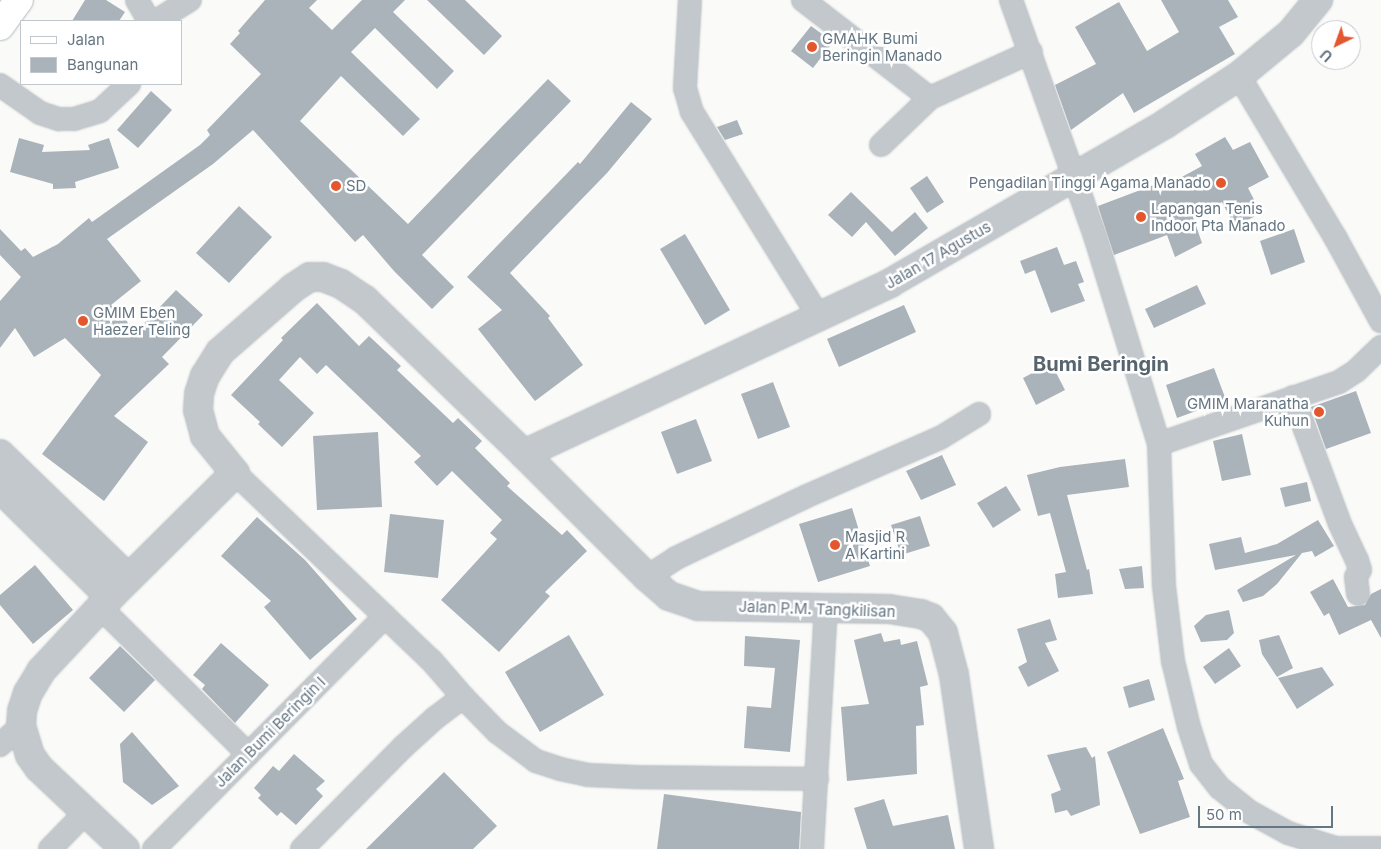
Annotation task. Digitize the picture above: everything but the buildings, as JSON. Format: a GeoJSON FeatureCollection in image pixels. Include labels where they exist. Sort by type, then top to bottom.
{"type":"FeatureCollection","features":[{"type":"Feature","properties":{"kind":"main road"},"geometry":{"type":"LineString","coordinates":[[0,26],[19,0]]}},
{"type":"Feature","properties":{"kind":"street"},"geometry":{"type":"LineString","coordinates":[[137,0],[148,20]]}},
{"type":"Feature","properties":{"kind":"street"},"geometry":{"type":"LineString","coordinates":[[158,20],[190,0]]}},
{"type":"Feature","properties":{"kind":"street"},"geometry":{"type":"LineString","coordinates":[[690,0],[685,88],[692,112],[819,317]]}},
{"type":"Feature","properties":{"kind":"street"},"geometry":{"type":"LineString","coordinates":[[803,0],[930,98]]}},
{"type":"Feature","properties":{"kind":"street"},"geometry":{"type":"LineString","coordinates":[[1011,0],[1031,52],[1050,114],[1075,177],[1159,444],[1164,586],[1173,661],[1189,727],[1201,764],[1220,788],[1248,811],[1288,833],[1336,848],[1381,848]]}},
{"type":"Feature","properties":{"kind":"street","name":"Jalan 17 Agustus"},"geometry":{"type":"LineString","coordinates":[[524,454],[890,283],[1165,124],[1239,76],[1291,33],[1318,0]]}},
{"type":"Feature","properties":{"kind":"street"},"geometry":{"type":"LineString","coordinates":[[881,145],[930,98],[1031,52]]}},
{"type":"Feature","properties":{"kind":"street"},"geometry":{"type":"LineString","coordinates":[[1239,76],[1330,228],[1381,321]]}},
{"type":"Feature","properties":{"kind":"street"},"geometry":{"type":"LineString","coordinates":[[0,85],[40,113],[59,119],[74,119],[100,111],[128,85]]}},
{"type":"Feature","properties":{"kind":"street","name":"Jalan P.M. Tangkilisan"},"geometry":{"type":"LineString","coordinates":[[236,473],[205,436],[198,410],[199,394],[205,376],[220,352],[293,288],[310,276],[323,277],[341,284],[365,300],[524,454],[647,577],[669,596],[684,603],[698,606],[889,609],[922,614],[931,618],[943,633],[954,675],[979,849]]}},
{"type":"Feature","properties":{"kind":"street"},"geometry":{"type":"LineString","coordinates":[[1159,444],[1339,382],[1361,366],[1381,347]]}},
{"type":"Feature","properties":{"kind":"street"},"geometry":{"type":"LineString","coordinates":[[1293,397],[1340,524],[1357,560],[1360,570],[1356,577],[1358,594]]}},
{"type":"Feature","properties":{"kind":"street"},"geometry":{"type":"LineString","coordinates":[[647,577],[676,558],[807,496],[940,438],[979,414]]}},
{"type":"Feature","properties":{"kind":"street"},"geometry":{"type":"LineString","coordinates":[[0,454],[105,602],[248,754]]}},
{"type":"Feature","properties":{"kind":"street"},"geometry":{"type":"LineString","coordinates":[[125,849],[40,768],[30,755],[21,726],[22,711],[28,693],[42,671],[128,578],[236,473],[431,660],[463,698],[497,732],[536,761],[560,770],[588,775],[635,778],[817,778]]}},
{"type":"Feature","properties":{"kind":"street"},"geometry":{"type":"LineString","coordinates":[[0,488],[40,510],[128,578]]}},
{"type":"Feature","properties":{"kind":"street"},"geometry":{"type":"LineString","coordinates":[[812,849],[826,608]]}},
{"type":"Feature","properties":{"kind":"street","name":"Jalan Bumi Beringin I"},"geometry":{"type":"LineString","coordinates":[[154,849],[385,616]]}},
{"type":"Feature","properties":{"kind":"street"},"geometry":{"type":"LineString","coordinates":[[302,849],[403,747],[435,718],[463,698]]}},
{"type":"Feature","properties":{"kind":"street"},"geometry":{"type":"LineString","coordinates":[[0,744],[21,726]]}},
{"type":"Feature","properties":{"kind":"street"},"geometry":{"type":"LineString","coordinates":[[50,849],[86,812]]}},
{"type":"Feature","properties":{"kind":"place","name":"GMAHK Bumi Beringin Manado"},"geometry":{"type":"Point","coordinates":[812,47]}},
{"type":"Feature","properties":{"kind":"place","name":"Pengadilan Tinggi Agama Manado"},"geometry":{"type":"Point","coordinates":[1221,183]}},
{"type":"Feature","properties":{"kind":"place","name":"SD"},"geometry":{"type":"Point","coordinates":[336,186]}},
{"type":"Feature","properties":{"kind":"place","name":"Lapangan Tenis Indoor Pta Manado"},"geometry":{"type":"Point","coordinates":[1141,217]}},
{"type":"Feature","properties":{"kind":"place","name":"GMIM Eben Haezer Teling"},"geometry":{"type":"Point","coordinates":[83,321]}},
{"type":"Feature","properties":{"kind":"place","name":"GMIM Maranatha Kuhun"},"geometry":{"type":"Point","coordinates":[1319,412]}},
{"type":"Feature","properties":{"kind":"place","name":"Masjid R A Kartini"},"geometry":{"type":"Point","coordinates":[835,545]}},
{"type":"Feature","properties":{"kind":"district","name":"Bumi Beringin"},"geometry":{"type":"Point","coordinates":[1101,364]}}]}
